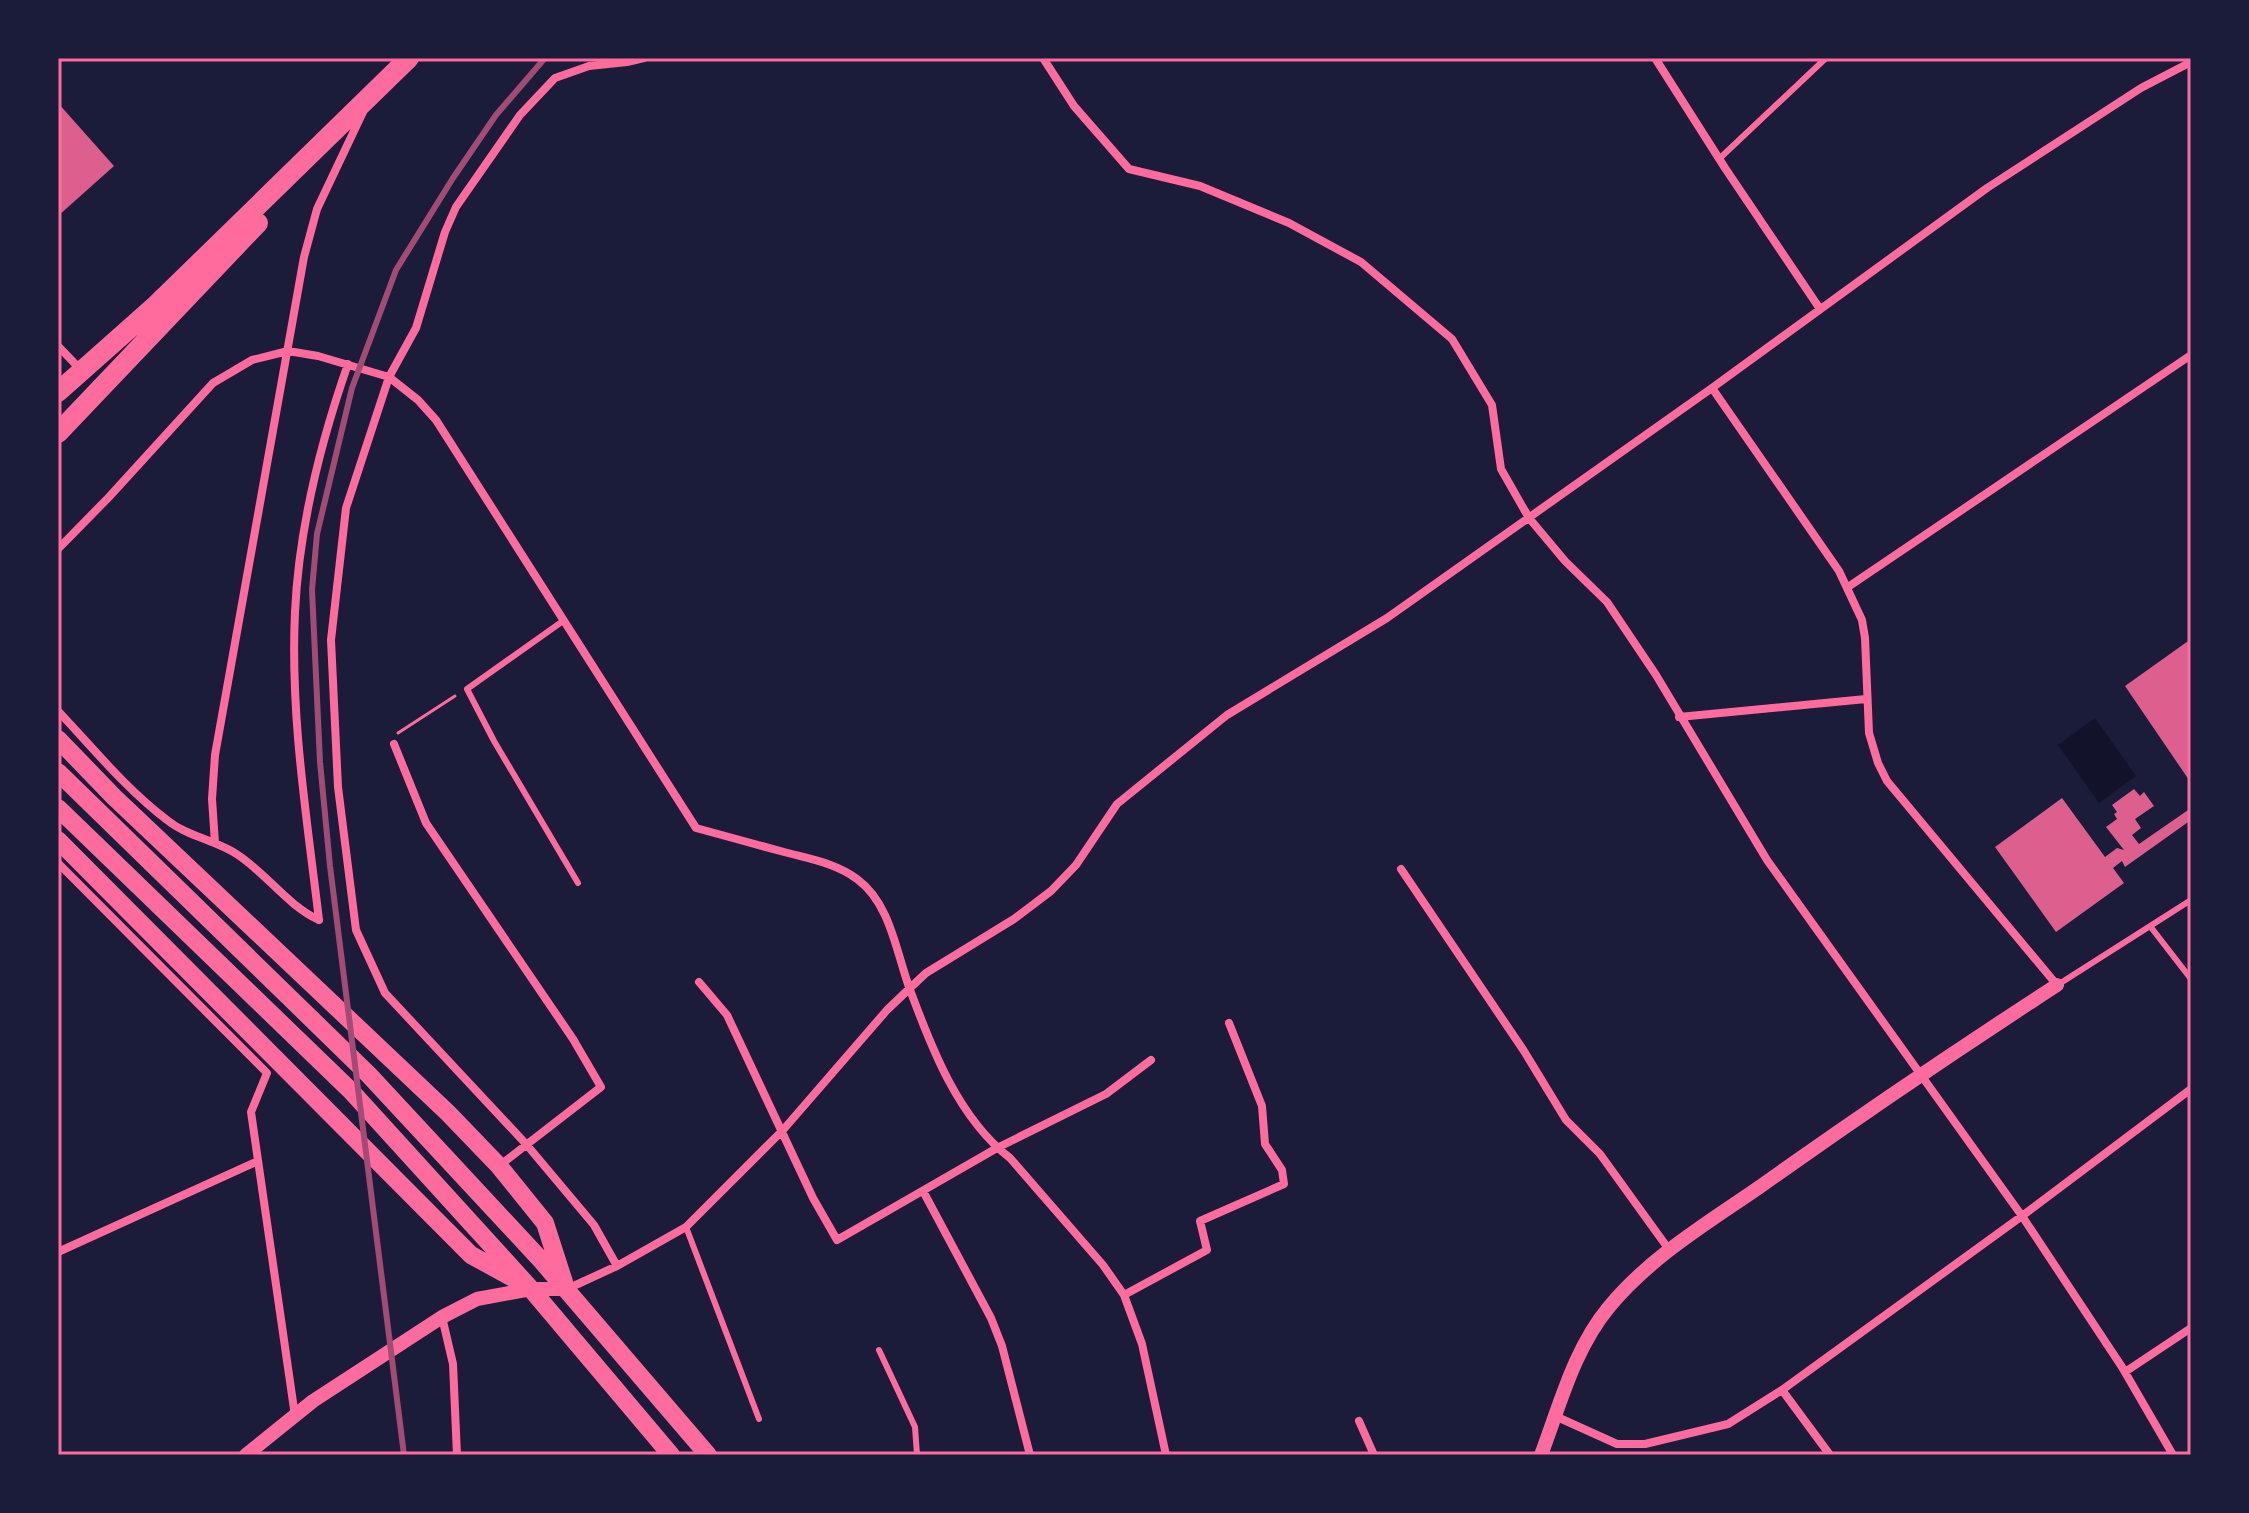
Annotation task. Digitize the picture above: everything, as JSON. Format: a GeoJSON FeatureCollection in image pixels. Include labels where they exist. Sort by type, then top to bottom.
{"type":"FeatureCollection","features":[{"type":"Feature","properties":{"kind":"highway"},"geometry":{"type":"LineString","coordinates":[[58,433],[227,258],[409,58]]}},
{"type":"Feature","properties":{"kind":"highway"},"geometry":{"type":"LineString","coordinates":[[58,392],[156,305],[368,101]]}},
{"type":"Feature","properties":{"kind":"main road"},"geometry":{"type":"LineString","coordinates":[[58,739],[114,797],[448,1113],[499,1166],[545,1223],[566,1289]]}},
{"type":"Feature","properties":{"kind":"main road"},"geometry":{"type":"LineString","coordinates":[[58,772],[369,1075],[566,1289],[708,1455]]}},
{"type":"Feature","properties":{"kind":"main road"},"geometry":{"type":"LineString","coordinates":[[58,808],[351,1091],[531,1289],[671,1455]]}},
{"type":"Feature","properties":{"kind":"main road"},"geometry":{"type":"LineString","coordinates":[[58,840],[196,990],[471,1255],[531,1289]]}},
{"type":"Feature","properties":{"kind":"street"},"geometry":{"type":"LineString","coordinates":[[617,1266],[594,1225],[526,1144],[385,993],[356,930],[338,787],[331,640],[346,508],[389,377],[416,328],[445,232],[456,207],[520,115],[555,78],[589,66],[644,58]]}},
{"type":"Feature","properties":{"kind":"street"},"geometry":{"type":"LineString","coordinates":[[1043,58],[1074,106],[1129,169],[1200,186],[1289,223],[1361,262],[1452,339],[1492,405],[1501,469],[1529,518],[1565,561],[1607,602],[1656,675],[1767,860],[2022,1216],[2125,1372],[2173,1455]]}},
{"type":"Feature","properties":{"kind":"street"},"geometry":{"type":"LineString","coordinates":[[1655,58],[1820,309]]}},
{"type":"Feature","properties":{"kind":"street"},"geometry":{"type":"LineString","coordinates":[[246,1455],[295,1416],[442,1317],[477,1299],[531,1289],[566,1289],[617,1266],[686,1227],[783,1130],[887,1010],[910,988],[926,973],[1014,919],[1051,891],[1076,865],[1117,804],[1227,715],[1387,618],[1987,188],[2141,88],[2191,62]]}},
{"type":"Feature","properties":{"kind":"street"},"geometry":{"type":"LineString","coordinates":[[215,843],[212,799],[215,755],[304,257],[317,209],[368,101]]}},
{"type":"Feature","properties":{"kind":"street"},"geometry":{"type":"LineString","coordinates":[[58,346],[81,370]]}},
{"type":"Feature","properties":{"kind":"street"},"geometry":{"type":"LineString","coordinates":[[58,549],[213,383],[252,360],[288,351],[348,364],[389,377],[418,400],[436,420],[696,828],[839,867],[861,881],[883,910],[910,988],[946,1076],[979,1127],[1103,1265],[1124,1295],[1142,1344],[1166,1455]]}},
{"type":"Feature","properties":{"kind":"street"},"geometry":{"type":"LineString","coordinates":[[1848,587],[2191,355]]}},
{"type":"Feature","properties":{"kind":"street"},"geometry":{"type":"LineString","coordinates":[[58,711],[168,822],[238,854],[294,906],[319,920],[296,708],[295,610],[309,501],[320,450],[348,364]]}},
{"type":"Feature","properties":{"kind":"street"},"geometry":{"type":"LineString","coordinates":[[1541,1455],[1576,1363],[1599,1321],[1622,1293],[1670,1251],[1919,1074],[2057,985],[1887,781],[1873,748],[1866,699],[1862,620],[1848,587],[1712,388]]}},
{"type":"Feature","properties":{"kind":"street"},"geometry":{"type":"LineString","coordinates":[[1679,717],[1866,699]]}},
{"type":"Feature","properties":{"kind":"street"},"geometry":{"type":"LineString","coordinates":[[394,744],[426,823],[573,1039],[601,1087],[499,1166]]}},
{"type":"Feature","properties":{"kind":"street"},"geometry":{"type":"LineString","coordinates":[[58,863],[196,990],[267,1073],[251,1112],[295,1416]]}},
{"type":"Feature","properties":{"kind":"street"},"geometry":{"type":"LineString","coordinates":[[1401,869],[1524,1051],[1566,1120],[1600,1154],[1670,1251]]}},
{"type":"Feature","properties":{"kind":"street"},"geometry":{"type":"LineString","coordinates":[[699,982],[727,1015],[813,1198],[837,1240],[997,1148],[1106,1094],[1151,1060]]}},
{"type":"Feature","properties":{"kind":"street"},"geometry":{"type":"LineString","coordinates":[[1124,1295],[1207,1250],[1200,1221],[1284,1184],[1282,1170],[1265,1144],[1262,1106],[1229,1023]]}},
{"type":"Feature","properties":{"kind":"street"},"geometry":{"type":"LineString","coordinates":[[1555,1416],[1617,1444],[1645,1444],[1728,1424],[1782,1390],[2191,1089]]}},
{"type":"Feature","properties":{"kind":"street"},"geometry":{"type":"LineString","coordinates":[[58,1252],[258,1161]]}},
{"type":"Feature","properties":{"kind":"street"},"geometry":{"type":"LineString","coordinates":[[923,1191],[991,1318],[1002,1346],[1030,1455]]}},
{"type":"Feature","properties":{"kind":"street"},"geometry":{"type":"LineString","coordinates":[[442,1317],[453,1364],[457,1455]]}},
{"type":"Feature","properties":{"kind":"street"},"geometry":{"type":"LineString","coordinates":[[2125,1372],[2191,1328]]}},
{"type":"Feature","properties":{"kind":"street"},"geometry":{"type":"LineString","coordinates":[[1782,1390],[1830,1455]]}},
{"type":"Feature","properties":{"kind":"street"},"geometry":{"type":"LineString","coordinates":[[1359,1421],[1374,1455]]}},
{"type":"Feature","properties":{"kind":"lane"},"geometry":{"type":"LineString","coordinates":[[1719,159],[1826,58]]}},
{"type":"Feature","properties":{"kind":"lane"},"geometry":{"type":"LineString","coordinates":[[563,621],[467,689],[578,883]]}},
{"type":"Feature","properties":{"kind":"lane"},"geometry":{"type":"LineString","coordinates":[[2057,985],[2191,900]]}},
{"type":"Feature","properties":{"kind":"lane"},"geometry":{"type":"LineString","coordinates":[[2150,926],[2191,979]]}},
{"type":"Feature","properties":{"kind":"lane"},"geometry":{"type":"LineString","coordinates":[[686,1227],[759,1419]]}},
{"type":"Feature","properties":{"kind":"lane"},"geometry":{"type":"LineString","coordinates":[[879,1350],[915,1427],[917,1455]]}},
{"type":"Feature","properties":{"kind":"path"},"geometry":{"type":"LineString","coordinates":[[394,744],[399,732],[467,689]]}},
{"type":"Feature","properties":{"kind":"shaded area"},"geometry":{"type":"Polygon","coordinates":[[[2095,718],[2136,776],[2099,803],[2058,745],[2095,718]]]}},
{"type":"Feature","properties":{"kind":"building"},"geometry":{"type":"Polygon","coordinates":[[[58,103],[114,166],[58,216],[58,103]]]}},
{"type":"Feature","properties":{"kind":"building"},"geometry":{"type":"Polygon","coordinates":[[[2191,639],[2191,783],[2125,686],[2191,639]]]}},
{"type":"Feature","properties":{"kind":"building"},"geometry":{"type":"Polygon","coordinates":[[[2134,789],[2140,796],[2144,792],[2154,806],[2135,819],[2141,828],[2132,835],[2139,844],[2191,808],[2191,820],[2125,867],[2122,861],[2113,868],[2124,883],[2056,932],[1995,847],[2062,798],[2105,857],[2117,848],[2124,850],[2106,827],[2117,819],[2112,805],[2134,789]]]}},
{"type":"Feature","properties":{"kind":"railway"},"geometry":{"type":"LineString","coordinates":[[404,1455],[330,866],[320,762],[312,590],[317,534],[352,388],[396,270],[496,115],[545,58]]}}]}
